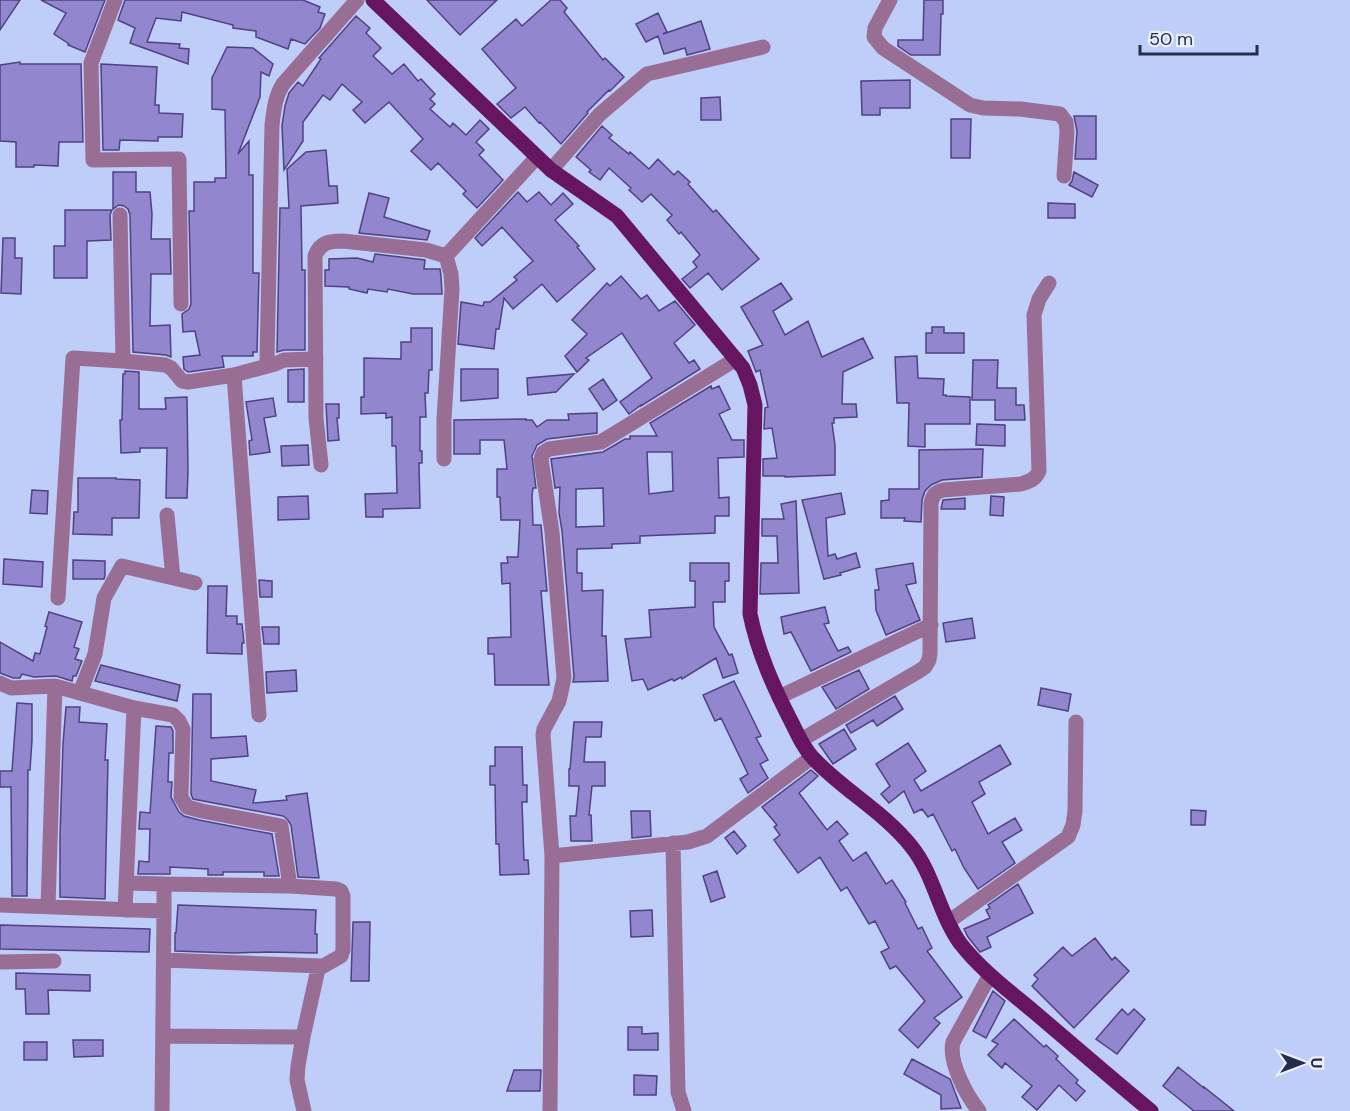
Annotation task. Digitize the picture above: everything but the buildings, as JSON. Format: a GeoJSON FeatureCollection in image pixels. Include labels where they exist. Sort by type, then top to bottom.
{"type":"FeatureCollection","features":[{"type":"Feature","properties":{"kind":"main road"},"geometry":{"type":"LineString","coordinates":[[373,0],[551,170],[617,216],[743,368],[755,405],[750,614],[759,650],[801,740],[812,757],[896,829],[913,847],[948,922],[962,945],[990,975],[1150,1111]]}},
{"type":"Feature","properties":{"kind":"street"},"geometry":{"type":"LineString","coordinates":[[115,0],[91,63],[93,160],[179,159],[181,304]]}},
{"type":"Feature","properties":{"kind":"street"},"geometry":{"type":"LineString","coordinates":[[267,360],[272,125],[277,95],[283,84],[357,0]]}},
{"type":"Feature","properties":{"kind":"street"},"geometry":{"type":"LineString","coordinates":[[890,0],[875,28],[874,37],[883,48],[944,89],[976,107],[1056,112],[1063,116],[1067,132],[1064,176]]}},
{"type":"Feature","properties":{"kind":"street"},"geometry":{"type":"LineString","coordinates":[[551,170],[600,114],[647,74],[763,47]]}},
{"type":"Feature","properties":{"kind":"street"},"geometry":{"type":"LineString","coordinates":[[446,256],[537,157]]}},
{"type":"Feature","properties":{"kind":"street"},"geometry":{"type":"LineString","coordinates":[[120,215],[123,361]]}},
{"type":"Feature","properties":{"kind":"street"},"geometry":{"type":"LineString","coordinates":[[321,465],[316,418],[315,256],[321,245],[330,241],[357,242],[426,250],[446,256]]}},
{"type":"Feature","properties":{"kind":"street"},"geometry":{"type":"LineString","coordinates":[[444,459],[444,419],[452,289],[446,256]]}},
{"type":"Feature","properties":{"kind":"street"},"geometry":{"type":"LineString","coordinates":[[801,740],[925,667],[929,660],[931,503],[934,494],[943,490],[1021,484],[1033,481],[1036,477],[1039,471],[1034,315],[1039,299],[1049,283]]}},
{"type":"Feature","properties":{"kind":"street"},"geometry":{"type":"LineString","coordinates":[[58,598],[73,358],[165,365],[171,368],[182,381],[188,382],[234,375],[284,360],[316,359]]}},
{"type":"Feature","properties":{"kind":"street"},"geometry":{"type":"LineString","coordinates":[[550,1111],[552,856],[543,735],[559,701],[564,678],[552,532],[541,459],[543,453],[549,449],[601,442],[736,359]]}},
{"type":"Feature","properties":{"kind":"street"},"geometry":{"type":"LineString","coordinates":[[234,375],[259,715]]}},
{"type":"Feature","properties":{"kind":"street"},"geometry":{"type":"LineString","coordinates":[[167,515],[173,578]]}},
{"type":"Feature","properties":{"kind":"street"},"geometry":{"type":"LineString","coordinates":[[80,693],[95,654],[104,598],[122,566],[195,583]]}},
{"type":"Feature","properties":{"kind":"street"},"geometry":{"type":"LineString","coordinates":[[779,697],[931,625]]}},
{"type":"Feature","properties":{"kind":"street"},"geometry":{"type":"LineString","coordinates":[[0,683],[11,688],[55,686],[134,708],[173,715],[183,729],[181,797],[187,807],[280,826],[290,886]]}},
{"type":"Feature","properties":{"kind":"street"},"geometry":{"type":"LineString","coordinates":[[48,907],[55,686]]}},
{"type":"Feature","properties":{"kind":"street"},"geometry":{"type":"LineString","coordinates":[[125,910],[134,708]]}},
{"type":"Feature","properties":{"kind":"street"},"geometry":{"type":"LineString","coordinates":[[948,922],[1068,837],[1075,811],[1076,722]]}},
{"type":"Feature","properties":{"kind":"street"},"geometry":{"type":"LineString","coordinates":[[552,856],[697,840],[706,836],[812,757]]}},
{"type":"Feature","properties":{"kind":"street"},"geometry":{"type":"LineString","coordinates":[[673,843],[678,1092],[684,1111]]}},
{"type":"Feature","properties":{"kind":"street"},"geometry":{"type":"LineString","coordinates":[[126,883],[290,886],[341,891],[343,896],[343,950],[340,956],[318,969],[303,1037],[297,1080],[304,1111],[294,1111]]}},
{"type":"Feature","properties":{"kind":"street"},"geometry":{"type":"LineString","coordinates":[[162,1111],[164,884]]}},
{"type":"Feature","properties":{"kind":"street"},"geometry":{"type":"LineString","coordinates":[[0,905],[164,911]]}},
{"type":"Feature","properties":{"kind":"street"},"geometry":{"type":"LineString","coordinates":[[164,960],[322,966]]}},
{"type":"Feature","properties":{"kind":"street"},"geometry":{"type":"LineString","coordinates":[[0,962],[54,961]]}},
{"type":"Feature","properties":{"kind":"street"},"geometry":{"type":"LineString","coordinates":[[980,1111],[960,1079],[951,1049],[990,975]]}},
{"type":"Feature","properties":{"kind":"street"},"geometry":{"type":"LineString","coordinates":[[164,1036],[303,1037]]}}]}
